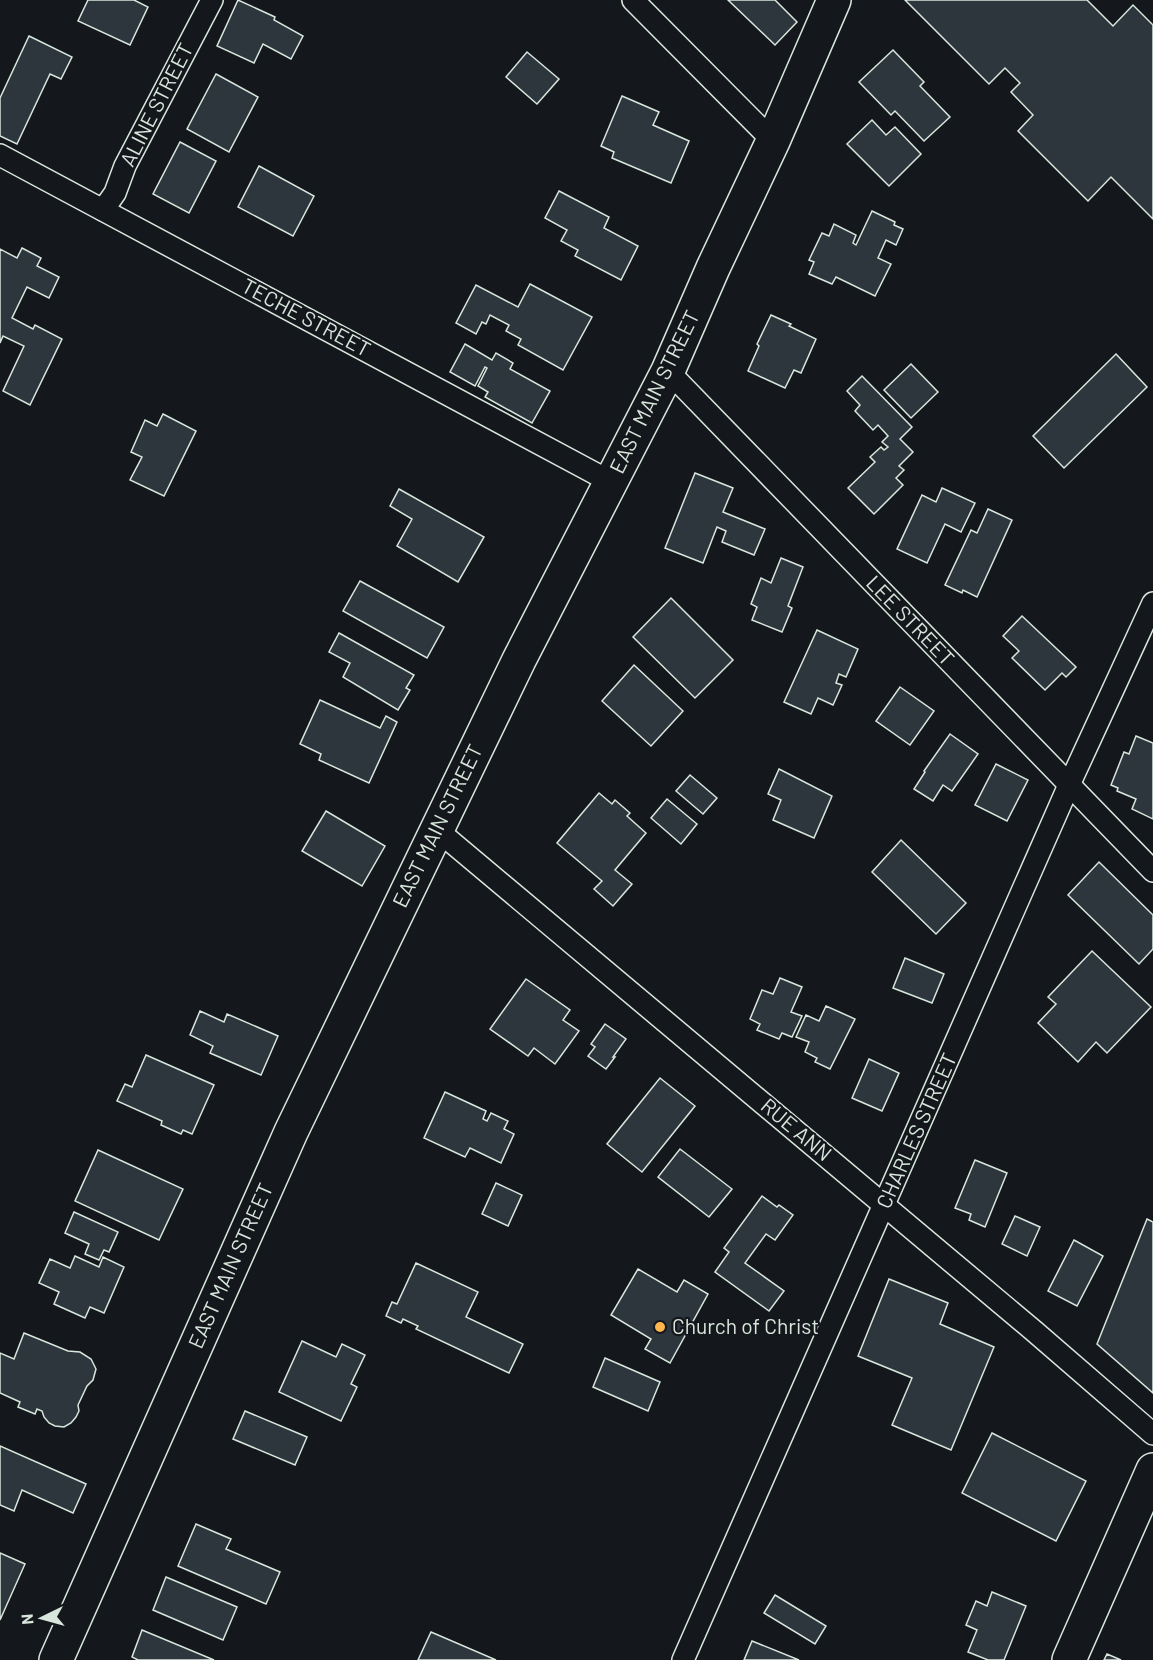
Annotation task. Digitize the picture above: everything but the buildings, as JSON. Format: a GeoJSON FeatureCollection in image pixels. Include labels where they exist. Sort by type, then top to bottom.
{"type":"FeatureCollection","features":[{"type":"Feature","properties":{"kind":"main road","name":"EAST MAIN STREET"},"geometry":{"type":"LineString","coordinates":[[56,1660],[291,1132],[519,660],[668,371],[713,268],[773,141],[834,0]]}},
{"type":"Feature","properties":{"kind":"main road"},"geometry":{"type":"LineString","coordinates":[[1069,1660],[1153,1470]]}},
{"type":"Feature","properties":{"kind":"street","name":"ALINE STREET"},"geometry":{"type":"LineString","coordinates":[[103,210],[116,193],[125,166],[212,0]]}},
{"type":"Feature","properties":{"kind":"street"},"geometry":{"type":"LineString","coordinates":[[633,0],[773,141]]}},
{"type":"Feature","properties":{"kind":"street","name":"TECHE STREET"},"geometry":{"type":"LineString","coordinates":[[0,155],[611,482]]}},
{"type":"Feature","properties":{"kind":"street","name":"LEE STREET"},"geometry":{"type":"LineString","coordinates":[[668,371],[1153,871]]}},
{"type":"Feature","properties":{"kind":"street","name":"CHARLES STREET"},"geometry":{"type":"LineString","coordinates":[[683,1660],[1069,785],[1153,603]]}},
{"type":"Feature","properties":{"kind":"street","name":"RUE ANN"},"geometry":{"type":"LineString","coordinates":[[436,829],[1034,1330],[1153,1434]]}},
{"type":"Feature","properties":{"kind":"place","name":"Church of Christ"},"geometry":{"type":"Point","coordinates":[660,1327]}}]}
